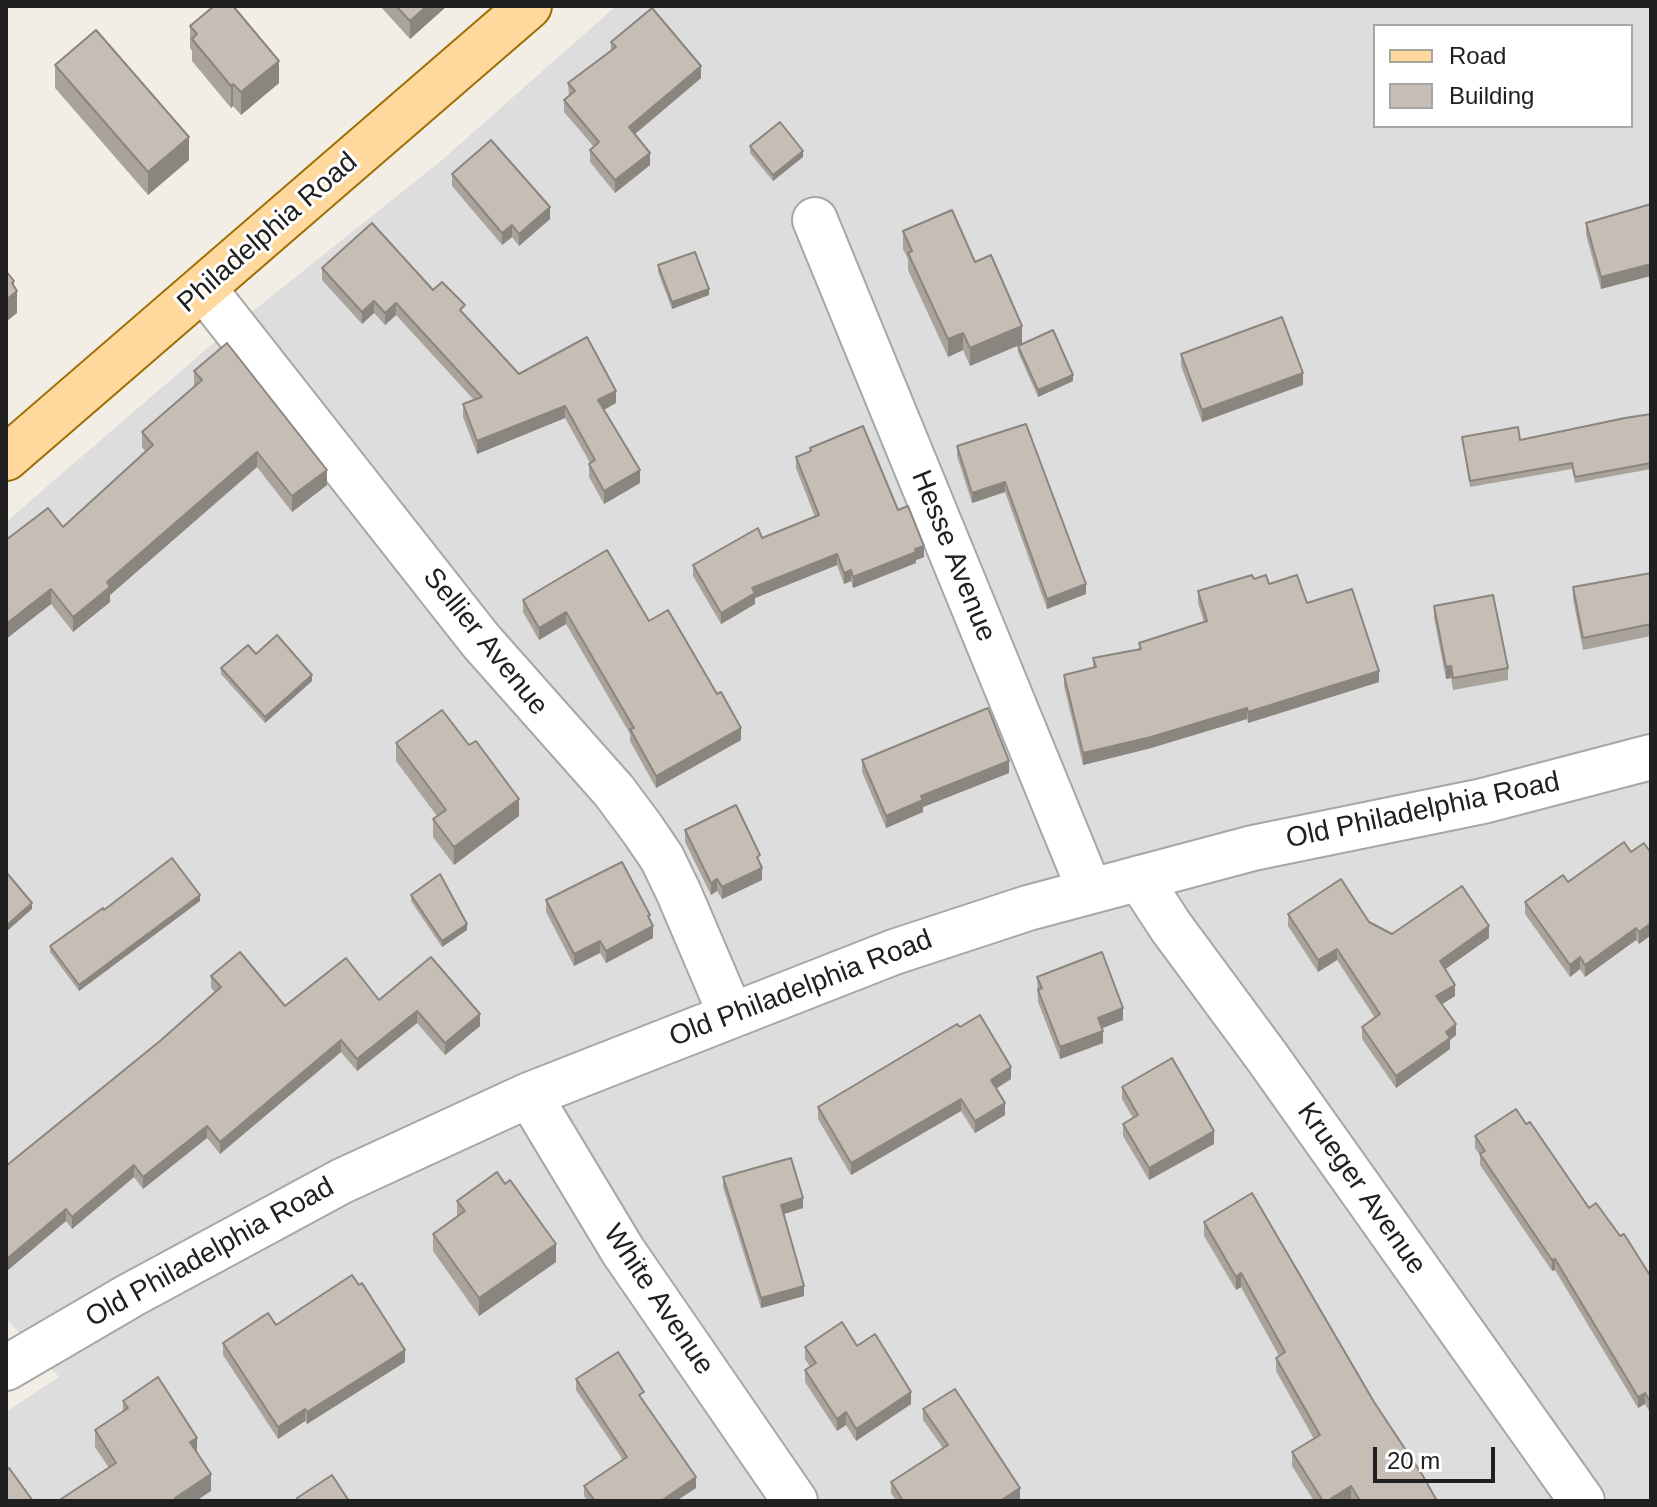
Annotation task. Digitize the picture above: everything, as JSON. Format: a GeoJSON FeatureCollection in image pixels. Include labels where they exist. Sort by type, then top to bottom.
{"type":"FeatureCollection","features":[{"type":"Feature","properties":{"kind":"main road","name":"Philadelphia Road"},"geometry":{"type":"LineString","coordinates":[[6,458],[529,6]]}},
{"type":"Feature","properties":{"kind":"street","name":"Hesse Avenue"},"geometry":{"type":"LineString","coordinates":[[815,220],[1090,891]]}},
{"type":"Feature","properties":{"kind":"street","name":"Sellier Avenue"},"geometry":{"type":"LineString","coordinates":[[204,289],[481,641],[614,791],[643,830],[662,858],[678,891],[731,1015]]}},
{"type":"Feature","properties":{"kind":"street","name":"Old Philadelphia Road"},"geometry":{"type":"LineString","coordinates":[[6,1368],[232,1238],[342,1181],[529,1095],[894,952],[1028,908],[1253,848],[1483,801],[1651,757]]}},
{"type":"Feature","properties":{"kind":"street","name":"Krueger Avenue"},"geometry":{"type":"LineString","coordinates":[[1139,878],[1582,1501]]}},
{"type":"Feature","properties":{"kind":"street","name":"White Avenue"},"geometry":{"type":"LineString","coordinates":[[529,1095],[623,1251],[795,1501]]}},
{"type":"Feature","properties":{"kind":"shaded area"},"geometry":{"type":"Polygon","coordinates":[[[616,6],[1651,6],[1651,1501],[6,1501],[6,1412],[59,1377],[6,1318],[6,522],[218,339],[442,160],[616,6]]]}},
{"type":"Feature","properties":{"kind":"building"},"geometry":{"type":"Polygon","coordinates":[[[214,6],[233,6],[279,61],[241,92],[233,84],[231,86],[192,39],[197,34],[190,26],[214,6]]]}},
{"type":"Feature","properties":{"kind":"building"},"geometry":{"type":"Polygon","coordinates":[[[396,6],[427,6],[410,21],[396,6]]]}},
{"type":"Feature","properties":{"kind":"building"},"geometry":{"type":"Polygon","coordinates":[[[652,8],[701,66],[629,127],[650,153],[615,180],[590,150],[599,142],[564,100],[575,91],[568,83],[616,47],[611,42],[652,8]]]}},
{"type":"Feature","properties":{"kind":"building"},"geometry":{"type":"Polygon","coordinates":[[[96,30],[189,137],[148,172],[55,65],[96,30]]]}},
{"type":"Feature","properties":{"kind":"building"},"geometry":{"type":"Polygon","coordinates":[[[780,122],[803,151],[773,175],[750,146],[780,122]]]}},
{"type":"Feature","properties":{"kind":"building"},"geometry":{"type":"Polygon","coordinates":[[[491,140],[550,207],[519,234],[512,225],[502,233],[452,174],[491,140]]]}},
{"type":"Feature","properties":{"kind":"building"},"geometry":{"type":"Polygon","coordinates":[[[1651,204],[1651,264],[1601,277],[1586,223],[1651,204]]]}},
{"type":"Feature","properties":{"kind":"building"},"geometry":{"type":"Polygon","coordinates":[[[952,210],[975,262],[991,255],[1022,326],[970,348],[963,333],[948,339],[908,253],[912,251],[903,231],[952,210]]]}},
{"type":"Feature","properties":{"kind":"building"},"geometry":{"type":"Polygon","coordinates":[[[372,223],[433,290],[442,282],[465,305],[460,310],[519,374],[587,337],[616,391],[598,400],[640,470],[604,491],[589,464],[595,460],[565,406],[477,441],[463,404],[482,397],[396,303],[385,313],[374,301],[362,312],[322,268],[372,223]]]}},
{"type":"Feature","properties":{"kind":"building"},"geometry":{"type":"Polygon","coordinates":[[[695,252],[709,289],[672,302],[658,265],[695,252]]]}},
{"type":"Feature","properties":{"kind":"building"},"geometry":{"type":"Polygon","coordinates":[[[6,271],[17,291],[6,300],[6,271]]]}},
{"type":"Feature","properties":{"kind":"building"},"geometry":{"type":"Polygon","coordinates":[[[1282,317],[1303,373],[1202,410],[1181,354],[1282,317]]]}},
{"type":"Feature","properties":{"kind":"building"},"geometry":{"type":"Polygon","coordinates":[[[1053,330],[1073,375],[1038,390],[1018,346],[1053,330]]]}},
{"type":"Feature","properties":{"kind":"building"},"geometry":{"type":"Polygon","coordinates":[[[227,343],[327,470],[292,496],[257,452],[107,582],[110,587],[73,617],[51,589],[6,624],[6,540],[48,508],[63,527],[153,445],[142,432],[202,380],[194,371],[227,343]]]}},
{"type":"Feature","properties":{"kind":"building"},"geometry":{"type":"Polygon","coordinates":[[[1651,414],[1651,463],[1575,477],[1572,463],[1470,481],[1462,437],[1518,427],[1520,440],[1651,414]]]}},
{"type":"Feature","properties":{"kind":"building"},"geometry":{"type":"Polygon","coordinates":[[[1026,424],[1086,584],[1047,599],[1005,482],[972,493],[957,446],[1026,424]]]}},
{"type":"Feature","properties":{"kind":"building"},"geometry":{"type":"Polygon","coordinates":[[[863,426],[898,510],[908,506],[924,546],[853,577],[851,570],[844,573],[837,554],[752,588],[755,593],[721,613],[693,565],[758,528],[762,538],[819,515],[796,457],[863,426]]]}},
{"type":"Feature","properties":{"kind":"building"},"geometry":{"type":"Polygon","coordinates":[[[607,550],[649,621],[668,610],[717,694],[721,692],[741,728],[656,776],[630,729],[634,728],[566,612],[539,628],[523,600],[607,550]]]}},
{"type":"Feature","properties":{"kind":"building"},"geometry":{"type":"Polygon","coordinates":[[[1651,573],[1651,624],[1583,638],[1573,587],[1651,573]]]}},
{"type":"Feature","properties":{"kind":"building"},"geometry":{"type":"Polygon","coordinates":[[[1252,575],[1254,579],[1266,575],[1269,584],[1297,575],[1307,603],[1352,589],[1379,671],[1248,712],[1247,708],[1151,737],[1083,753],[1064,675],[1096,667],[1093,658],[1141,649],[1139,643],[1207,621],[1198,591],[1252,575]]]}},
{"type":"Feature","properties":{"kind":"building"},"geometry":{"type":"Polygon","coordinates":[[[1493,595],[1508,668],[1453,678],[1451,666],[1446,667],[1434,606],[1493,595]]]}},
{"type":"Feature","properties":{"kind":"building"},"geometry":{"type":"Polygon","coordinates":[[[277,635],[312,675],[265,717],[221,668],[248,645],[256,654],[277,635]]]}},
{"type":"Feature","properties":{"kind":"building"},"geometry":{"type":"Polygon","coordinates":[[[988,708],[1009,761],[921,796],[923,800],[886,816],[862,760],[988,708]]]}},
{"type":"Feature","properties":{"kind":"building"},"geometry":{"type":"Polygon","coordinates":[[[442,710],[469,745],[476,741],[519,799],[454,847],[433,819],[446,810],[396,743],[442,710]]]}},
{"type":"Feature","properties":{"kind":"building"},"geometry":{"type":"Polygon","coordinates":[[[736,805],[760,855],[757,857],[762,868],[722,887],[717,879],[711,883],[685,830],[736,805]]]}},
{"type":"Feature","properties":{"kind":"building"},"geometry":{"type":"Polygon","coordinates":[[[1624,842],[1631,852],[1644,843],[1651,853],[1651,923],[1639,932],[1636,928],[1585,965],[1580,957],[1570,965],[1525,902],[1563,875],[1568,882],[1624,842]]]}},
{"type":"Feature","properties":{"kind":"building"},"geometry":{"type":"Polygon","coordinates":[[[172,858],[200,895],[79,985],[50,946],[172,858]]]}},
{"type":"Feature","properties":{"kind":"building"},"geometry":{"type":"Polygon","coordinates":[[[622,862],[653,926],[606,951],[600,941],[574,954],[546,900],[622,862]]]}},
{"type":"Feature","properties":{"kind":"building"},"geometry":{"type":"Polygon","coordinates":[[[6,872],[32,903],[6,926],[6,872]]]}},
{"type":"Feature","properties":{"kind":"building"},"geometry":{"type":"Polygon","coordinates":[[[440,874],[467,924],[442,941],[411,895],[440,874]]]}},
{"type":"Feature","properties":{"kind":"building"},"geometry":{"type":"Polygon","coordinates":[[[1341,879],[1369,922],[1392,934],[1462,886],[1489,926],[1440,961],[1455,985],[1436,996],[1456,1024],[1446,1032],[1450,1038],[1396,1076],[1362,1027],[1380,1014],[1337,949],[1318,960],[1288,914],[1341,879]]]}},
{"type":"Feature","properties":{"kind":"building"},"geometry":{"type":"Polygon","coordinates":[[[240,952],[285,1006],[346,958],[379,1000],[431,957],[480,1014],[445,1043],[417,1011],[357,1059],[341,1040],[220,1142],[207,1126],[143,1177],[134,1165],[72,1217],[66,1209],[8,1258],[6,1166],[160,1041],[221,987],[211,976],[240,952]]]}},
{"type":"Feature","properties":{"kind":"building"},"geometry":{"type":"Polygon","coordinates":[[[1102,952],[1123,1008],[1098,1018],[1103,1031],[1060,1047],[1038,990],[1042,988],[1037,977],[1102,952]]]}},
{"type":"Feature","properties":{"kind":"building"},"geometry":{"type":"Polygon","coordinates":[[[980,1015],[1011,1067],[991,1080],[1005,1103],[975,1121],[961,1099],[851,1163],[818,1107],[957,1024],[960,1027],[980,1015]]]}},
{"type":"Feature","properties":{"kind":"building"},"geometry":{"type":"Polygon","coordinates":[[[1172,1058],[1214,1131],[1149,1168],[1123,1124],[1138,1115],[1122,1087],[1172,1058]]]}},
{"type":"Feature","properties":{"kind":"building"},"geometry":{"type":"Polygon","coordinates":[[[1516,1109],[1526,1124],[1530,1122],[1589,1208],[1596,1203],[1620,1236],[1624,1234],[1651,1277],[1651,1403],[1645,1393],[1638,1397],[1555,1259],[1552,1260],[1480,1154],[1485,1151],[1475,1136],[1516,1109]]]}},
{"type":"Feature","properties":{"kind":"building"},"geometry":{"type":"Polygon","coordinates":[[[791,1158],[803,1198],[781,1205],[804,1286],[761,1298],[723,1177],[791,1158]]]}},
{"type":"Feature","properties":{"kind":"building"},"geometry":{"type":"Polygon","coordinates":[[[497,1172],[505,1184],[510,1180],[556,1244],[479,1298],[433,1234],[465,1211],[457,1201],[497,1172]]]}},
{"type":"Feature","properties":{"kind":"building"},"geometry":{"type":"Polygon","coordinates":[[[1252,1193],[1374,1402],[1437,1501],[1360,1501],[1351,1486],[1323,1501],[1292,1452],[1320,1435],[1276,1358],[1285,1352],[1241,1273],[1236,1277],[1204,1222],[1252,1193]]]}},
{"type":"Feature","properties":{"kind":"building"},"geometry":{"type":"Polygon","coordinates":[[[352,1275],[359,1285],[362,1283],[405,1350],[278,1427],[223,1343],[268,1313],[276,1325],[352,1275]]]}},
{"type":"Feature","properties":{"kind":"building"},"geometry":{"type":"Polygon","coordinates":[[[842,1322],[857,1346],[875,1334],[911,1392],[856,1429],[846,1412],[837,1419],[805,1370],[816,1363],[805,1347],[842,1322]]]}},
{"type":"Feature","properties":{"kind":"building"},"geometry":{"type":"Polygon","coordinates":[[[618,1352],[644,1392],[639,1395],[696,1477],[661,1501],[595,1501],[584,1486],[627,1457],[576,1379],[618,1352]]]}},
{"type":"Feature","properties":{"kind":"building"},"geometry":{"type":"Polygon","coordinates":[[[158,1377],[197,1438],[190,1442],[211,1474],[173,1501],[58,1501],[116,1463],[95,1430],[128,1408],[123,1401],[158,1377]]]}},
{"type":"Feature","properties":{"kind":"building"},"geometry":{"type":"Polygon","coordinates":[[[955,1389],[1020,1488],[1000,1501],[903,1501],[891,1482],[948,1445],[923,1409],[955,1389]]]}},
{"type":"Feature","properties":{"kind":"building"},"geometry":{"type":"Polygon","coordinates":[[[9,1468],[33,1501],[6,1501],[6,1470],[9,1468]]]}},
{"type":"Feature","properties":{"kind":"building"},"geometry":{"type":"Polygon","coordinates":[[[332,1475],[349,1501],[299,1501],[297,1498],[332,1475]]]}}]}
